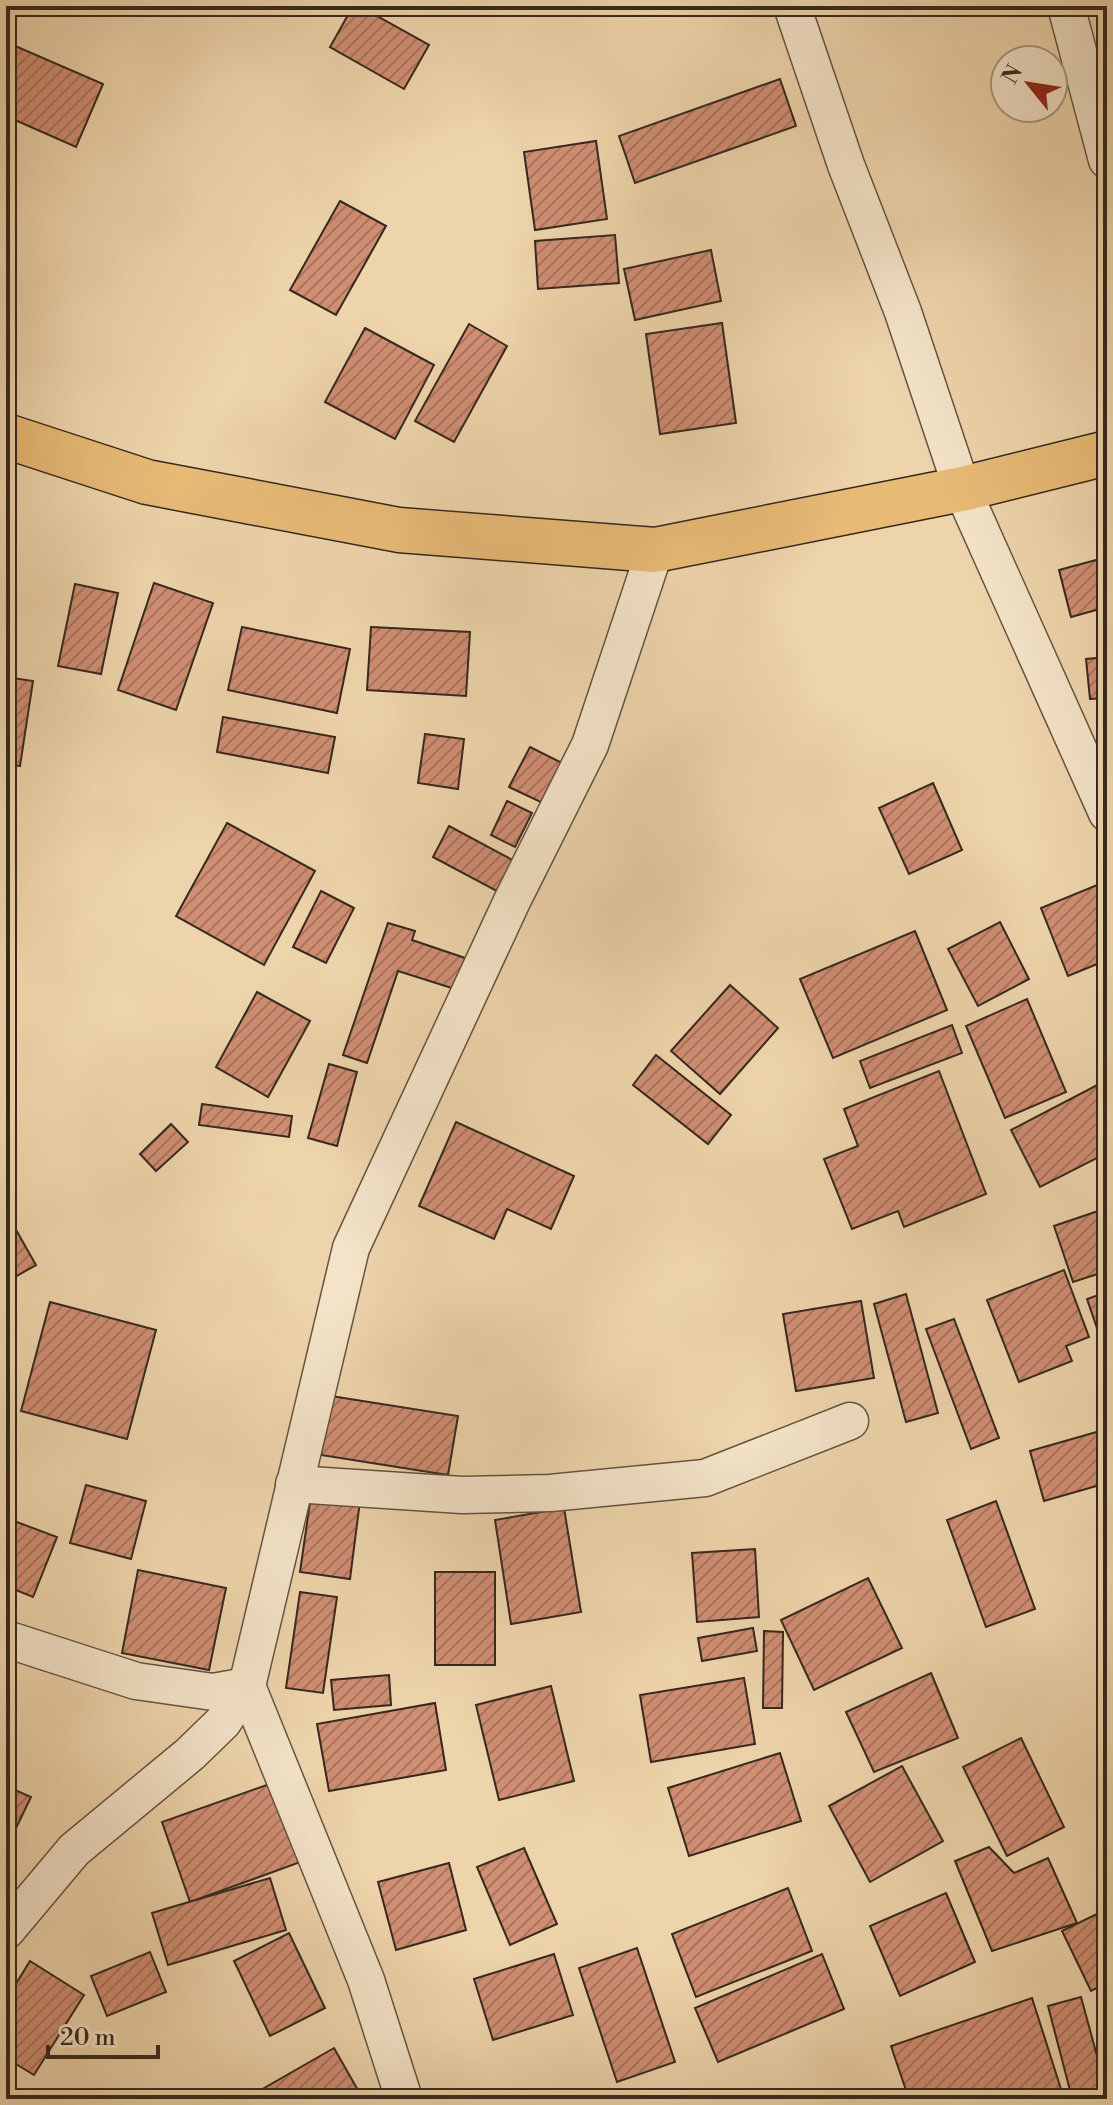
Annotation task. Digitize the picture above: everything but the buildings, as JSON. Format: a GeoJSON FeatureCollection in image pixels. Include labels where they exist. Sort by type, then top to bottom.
{"type":"FeatureCollection","features":[{"type":"Feature","properties":{"kind":"highway"},"geometry":{"type":"LineString","coordinates":[[6,436],[147,482],[399,530],[655,550],[962,489],[1107,453]]}},
{"type":"Feature","properties":{"kind":"street"},"geometry":{"type":"LineString","coordinates":[[792,6],[846,165],[903,312],[962,489],[1107,813]]}},
{"type":"Feature","properties":{"kind":"street"},"geometry":{"type":"LineString","coordinates":[[1066,6],[1107,160]]}},
{"type":"Feature","properties":{"kind":"street"},"geometry":{"type":"LineString","coordinates":[[6,1931],[74,1850],[223,1722],[247,1686],[351,1248],[512,901],[590,745],[655,550]]}},
{"type":"Feature","properties":{"kind":"street"},"geometry":{"type":"LineString","coordinates":[[294,1484],[462,1495],[521,1494],[705,1478],[850,1421]]}},
{"type":"Feature","properties":{"kind":"street"},"geometry":{"type":"LineString","coordinates":[[6,1639],[136,1681],[213,1692],[247,1686]]}},
{"type":"Feature","properties":{"kind":"street"},"geometry":{"type":"LineString","coordinates":[[247,1686],[366,1980],[404,2099]]}}]}
